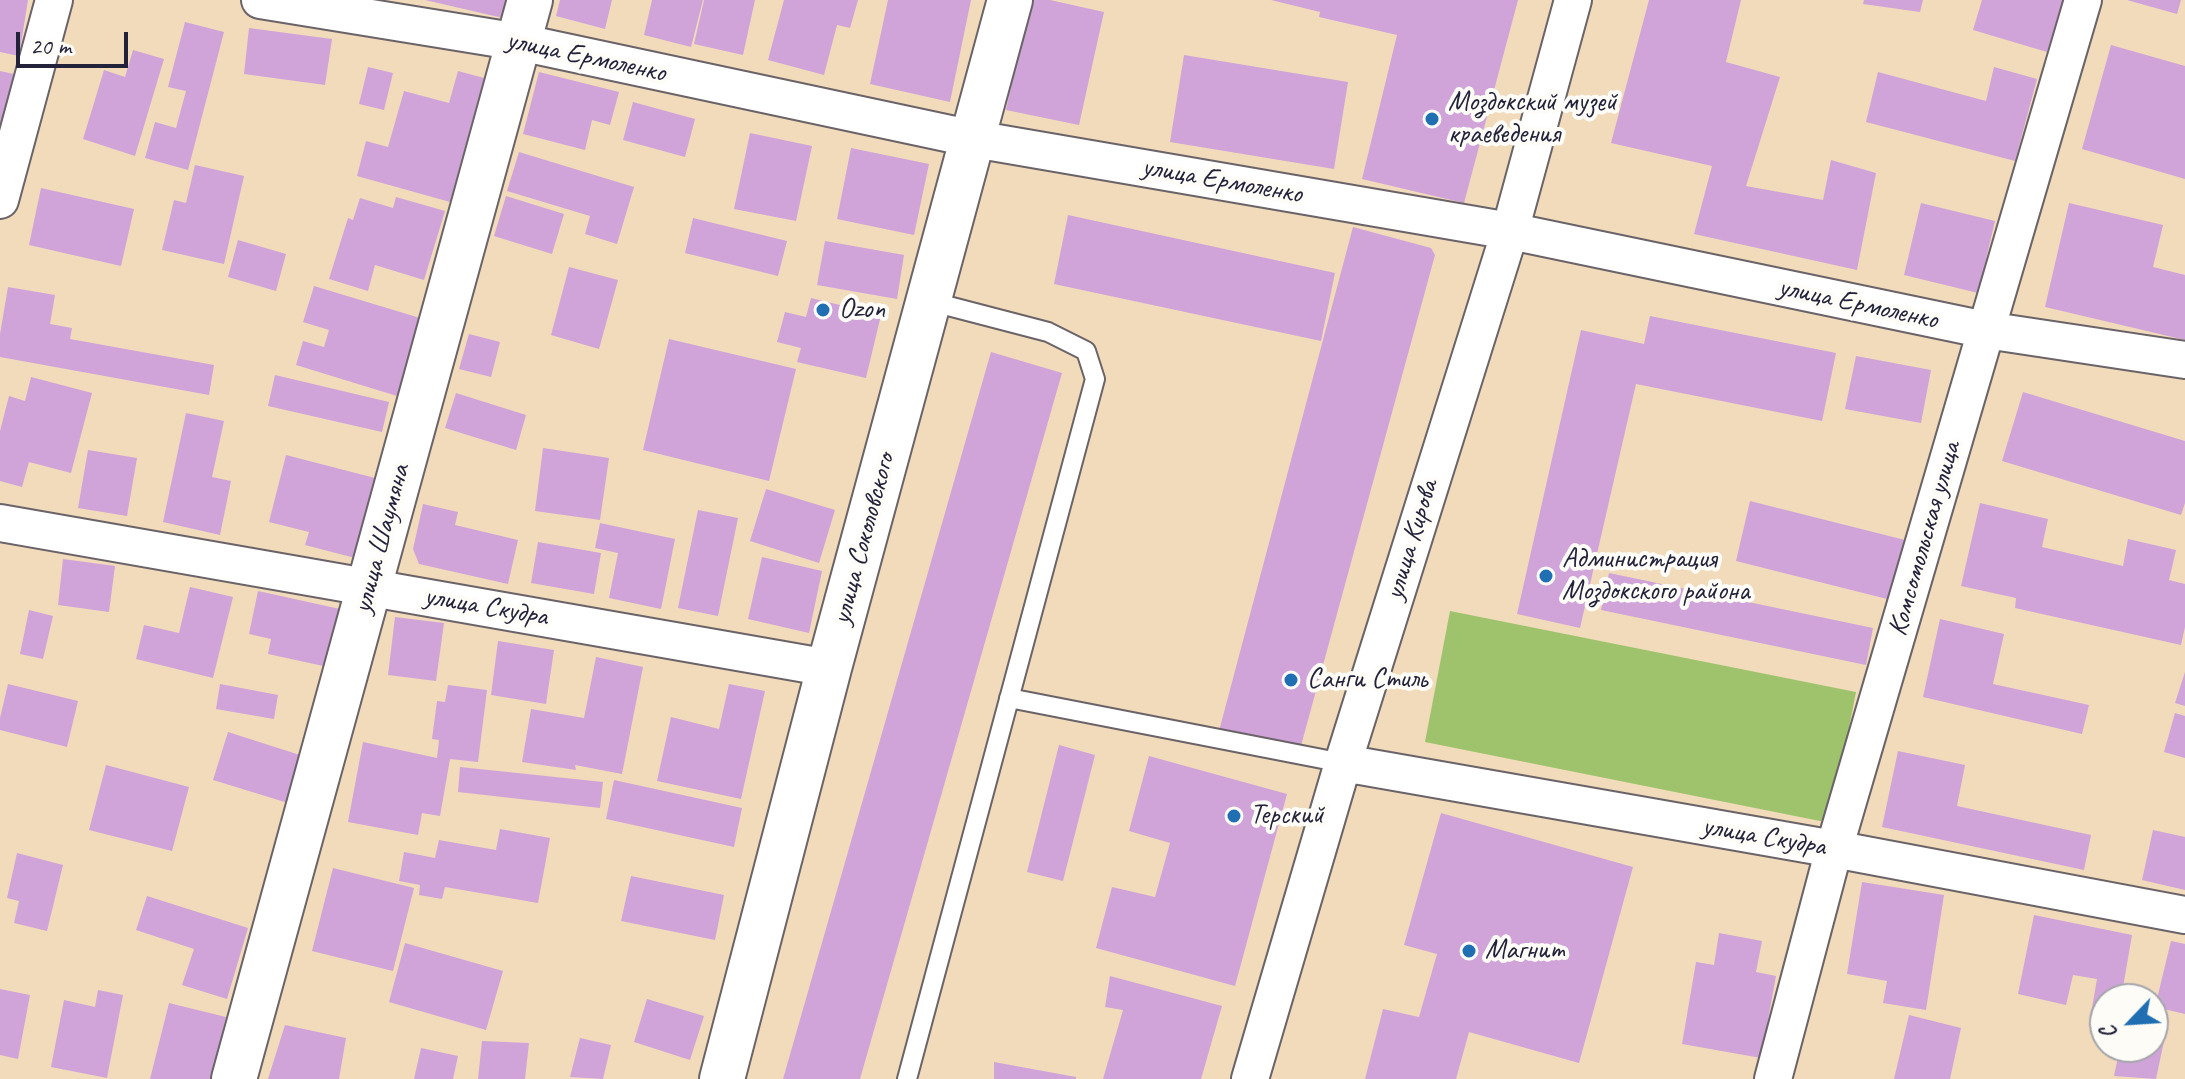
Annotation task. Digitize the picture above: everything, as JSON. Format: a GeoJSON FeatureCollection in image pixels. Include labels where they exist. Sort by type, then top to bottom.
{"type":"FeatureCollection","features":[{"type":"Feature","properties":{"kind":"street"},"geometry":{"type":"LineString","coordinates":[[0,200],[54,0]]}},
{"type":"Feature","properties":{"kind":"street","name":"улица Ермоленко"},"geometry":{"type":"LineString","coordinates":[[260,0],[519,42],[974,139],[1510,231],[1986,330],[2185,360]]}},
{"type":"Feature","properties":{"kind":"street","name":"улица Шаумяна"},"geometry":{"type":"LineString","coordinates":[[234,1079],[530,0]]}},
{"type":"Feature","properties":{"kind":"street","name":"улица Соколовского"},"geometry":{"type":"LineString","coordinates":[[722,1079],[829,668],[1010,0]]}},
{"type":"Feature","properties":{"kind":"street","name":"улица Кирова"},"geometry":{"type":"LineString","coordinates":[[1250,1079],[1343,763],[1510,231],[1573,0]]}},
{"type":"Feature","properties":{"kind":"street","name":"Комсомольская улица"},"geometry":{"type":"LineString","coordinates":[[1773,1079],[1834,849],[2083,0]]}},
{"type":"Feature","properties":{"kind":"street","name":"улица Скудра"},"geometry":{"type":"LineString","coordinates":[[0,523],[829,668]]}},
{"type":"Feature","properties":{"kind":"street","name":"улица Скудра"},"geometry":{"type":"LineString","coordinates":[[1343,763],[1834,849],[2185,915]]}},
{"type":"Feature","properties":{"kind":"lane"},"geometry":{"type":"LineString","coordinates":[[907,1079],[1095,379],[1086,351],[1048,332],[929,301]]}},
{"type":"Feature","properties":{"kind":"lane"},"geometry":{"type":"LineString","coordinates":[[1009,698],[1343,763]]}},
{"type":"Feature","properties":{"kind":"green space"},"geometry":{"type":"Polygon","coordinates":[[[1450,611],[1856,692],[1830,823],[1425,742],[1450,611]]]}},
{"type":"Feature","properties":{"kind":"building"},"geometry":{"type":"Polygon","coordinates":[[[0,0],[28,0],[19,56],[0,52],[0,0]]]}},
{"type":"Feature","properties":{"kind":"building"},"geometry":{"type":"Polygon","coordinates":[[[425,0],[507,0],[503,18],[425,0]]]}},
{"type":"Feature","properties":{"kind":"building"},"geometry":{"type":"Polygon","coordinates":[[[560,0],[612,0],[605,29],[556,16],[560,0]]]}},
{"type":"Feature","properties":{"kind":"building"},"geometry":{"type":"Polygon","coordinates":[[[652,0],[703,0],[691,47],[644,35],[652,0]]]}},
{"type":"Feature","properties":{"kind":"building"},"geometry":{"type":"Polygon","coordinates":[[[704,0],[755,0],[743,55],[694,44],[704,0]]]}},
{"type":"Feature","properties":{"kind":"building"},"geometry":{"type":"Polygon","coordinates":[[[784,0],[858,0],[850,28],[837,25],[824,75],[768,60],[784,0]]]}},
{"type":"Feature","properties":{"kind":"building"},"geometry":{"type":"Polygon","coordinates":[[[888,0],[971,0],[950,102],[870,84],[888,0]]]}},
{"type":"Feature","properties":{"kind":"building"},"geometry":{"type":"Polygon","coordinates":[[[1029,0],[1050,0],[1104,12],[1079,125],[1006,110],[1029,0]]]}},
{"type":"Feature","properties":{"kind":"building","name":"Моздокский музей краеведения"},"geometry":{"type":"Polygon","coordinates":[[[1271,0],[1518,0],[1464,203],[1362,179],[1397,35],[1319,17],[1320,12],[1271,0]]]}},
{"type":"Feature","properties":{"kind":"building"},"geometry":{"type":"Polygon","coordinates":[[[1649,0],[1741,0],[1726,62],[1780,77],[1746,186],[1823,200],[1831,160],[1876,173],[1857,270],[1694,234],[1712,166],[1611,143],[1649,0]]]}},
{"type":"Feature","properties":{"kind":"building"},"geometry":{"type":"Polygon","coordinates":[[[1864,0],[1923,0],[1920,12],[1863,4],[1864,0]]]}},
{"type":"Feature","properties":{"kind":"building"},"geometry":{"type":"Polygon","coordinates":[[[1982,0],[2063,0],[2047,52],[1973,30],[1982,0]]]}},
{"type":"Feature","properties":{"kind":"building"},"geometry":{"type":"Polygon","coordinates":[[[2127,0],[2181,0],[2177,14],[2127,0]]]}},
{"type":"Feature","properties":{"kind":"building"},"geometry":{"type":"Polygon","coordinates":[[[185,22],[224,32],[188,170],[145,158],[155,122],[176,128],[186,91],[168,87],[185,22]]]}},
{"type":"Feature","properties":{"kind":"building"},"geometry":{"type":"Polygon","coordinates":[[[249,28],[332,39],[325,85],[244,74],[249,28]]]}},
{"type":"Feature","properties":{"kind":"building"},"geometry":{"type":"Polygon","coordinates":[[[2111,45],[2185,66],[2185,179],[2082,149],[2111,45]]]}},
{"type":"Feature","properties":{"kind":"building"},"geometry":{"type":"Polygon","coordinates":[[[133,50],[164,59],[135,156],[83,139],[104,70],[125,77],[133,50]]]}},
{"type":"Feature","properties":{"kind":"building"},"geometry":{"type":"Polygon","coordinates":[[[1184,55],[1348,82],[1334,169],[1170,142],[1184,55]]]}},
{"type":"Feature","properties":{"kind":"building"},"geometry":{"type":"Polygon","coordinates":[[[368,67],[393,73],[384,110],[359,104],[368,67]]]}},
{"type":"Feature","properties":{"kind":"building"},"geometry":{"type":"Polygon","coordinates":[[[1994,67],[2037,79],[2015,161],[1866,122],[1878,72],[1986,101],[1994,67]]]}},
{"type":"Feature","properties":{"kind":"building"},"geometry":{"type":"Polygon","coordinates":[[[0,71],[14,74],[1,126],[0,126],[0,71]]]}},
{"type":"Feature","properties":{"kind":"building"},"geometry":{"type":"Polygon","coordinates":[[[458,71],[484,78],[450,202],[357,176],[366,141],[388,147],[404,91],[449,103],[458,71]]]}},
{"type":"Feature","properties":{"kind":"building"},"geometry":{"type":"Polygon","coordinates":[[[539,72],[619,92],[610,125],[592,120],[585,150],[523,134],[539,72]]]}},
{"type":"Feature","properties":{"kind":"building"},"geometry":{"type":"Polygon","coordinates":[[[633,102],[695,119],[685,157],[623,140],[633,102]]]}},
{"type":"Feature","properties":{"kind":"building"},"geometry":{"type":"Polygon","coordinates":[[[750,133],[812,146],[796,221],[734,209],[750,133]]]}},
{"type":"Feature","properties":{"kind":"building"},"geometry":{"type":"Polygon","coordinates":[[[851,148],[929,164],[914,235],[837,219],[851,148]]]}},
{"type":"Feature","properties":{"kind":"building"},"geometry":{"type":"Polygon","coordinates":[[[519,152],[634,187],[617,244],[585,234],[590,216],[507,191],[519,152]]]}},
{"type":"Feature","properties":{"kind":"building"},"geometry":{"type":"Polygon","coordinates":[[[195,165],[244,176],[224,264],[162,250],[174,200],[186,203],[195,165]]]}},
{"type":"Feature","properties":{"kind":"building"},"geometry":{"type":"Polygon","coordinates":[[[41,188],[134,209],[121,266],[29,245],[41,188]]]}},
{"type":"Feature","properties":{"kind":"building"},"geometry":{"type":"Polygon","coordinates":[[[506,196],[564,214],[552,254],[494,236],[506,196]]]}},
{"type":"Feature","properties":{"kind":"building"},"geometry":{"type":"Polygon","coordinates":[[[396,197],[445,211],[424,280],[375,265],[368,291],[329,279],[348,218],[353,220],[360,198],[393,208],[396,197]]]}},
{"type":"Feature","properties":{"kind":"building"},"geometry":{"type":"Polygon","coordinates":[[[1921,203],[1995,221],[1978,293],[1904,275],[1921,203]]]}},
{"type":"Feature","properties":{"kind":"building"},"geometry":{"type":"Polygon","coordinates":[[[2069,203],[2163,225],[2153,267],[2185,275],[2185,340],[2045,307],[2069,203]]]}},
{"type":"Feature","properties":{"kind":"building"},"geometry":{"type":"Polygon","coordinates":[[[1068,215],[1335,273],[1321,341],[1054,284],[1068,215]]]}},
{"type":"Feature","properties":{"kind":"building"},"geometry":{"type":"Polygon","coordinates":[[[693,218],[787,241],[778,276],[685,253],[693,218]]]}},
{"type":"Feature","properties":{"kind":"building"},"geometry":{"type":"Polygon","coordinates":[[[1353,227],[1431,248],[1435,255],[1299,753],[1219,731],[1353,227]]]}},
{"type":"Feature","properties":{"kind":"building"},"geometry":{"type":"Polygon","coordinates":[[[238,240],[286,254],[276,291],[228,277],[238,240]]]}},
{"type":"Feature","properties":{"kind":"building"},"geometry":{"type":"Polygon","coordinates":[[[825,241],[904,255],[897,299],[817,285],[825,241]]]}},
{"type":"Feature","properties":{"kind":"building"},"geometry":{"type":"Polygon","coordinates":[[[569,267],[618,280],[599,349],[551,335],[569,267]]]}},
{"type":"Feature","properties":{"kind":"building"},"geometry":{"type":"Polygon","coordinates":[[[314,286],[420,318],[397,396],[296,365],[303,341],[324,347],[329,330],[303,322],[314,286]]]}},
{"type":"Feature","properties":{"kind":"building"},"geometry":{"type":"Polygon","coordinates":[[[8,287],[55,295],[50,324],[72,328],[70,339],[214,365],[209,395],[0,357],[0,334],[8,287]]]}},
{"type":"Feature","properties":{"kind":"building"},"geometry":{"type":"Polygon","coordinates":[[[811,298],[881,315],[866,378],[797,362],[801,348],[777,342],[785,312],[806,317],[811,298]]]}},
{"type":"Feature","properties":{"kind":"building"},"geometry":{"type":"Polygon","coordinates":[[[1650,316],[1836,353],[1822,421],[1636,384],[1580,628],[1517,614],[1581,330],[1644,344],[1650,316]]]}},
{"type":"Feature","properties":{"kind":"building"},"geometry":{"type":"Polygon","coordinates":[[[469,334],[500,342],[491,377],[459,369],[469,334]]]}},
{"type":"Feature","properties":{"kind":"building"},"geometry":{"type":"Polygon","coordinates":[[[669,339],[796,369],[769,481],[643,450],[669,339]]]}},
{"type":"Feature","properties":{"kind":"building"},"geometry":{"type":"Polygon","coordinates":[[[991,352],[1062,373],[860,1079],[783,1079],[991,352]]]}},
{"type":"Feature","properties":{"kind":"building"},"geometry":{"type":"Polygon","coordinates":[[[1856,356],[1931,370],[1921,423],[1845,409],[1856,356]]]}},
{"type":"Feature","properties":{"kind":"building"},"geometry":{"type":"Polygon","coordinates":[[[275,375],[389,402],[382,432],[268,406],[275,375]]]}},
{"type":"Feature","properties":{"kind":"building"},"geometry":{"type":"Polygon","coordinates":[[[31,377],[92,393],[71,473],[29,462],[22,487],[0,481],[0,431],[9,396],[25,401],[31,377]]]}},
{"type":"Feature","properties":{"kind":"building"},"geometry":{"type":"Polygon","coordinates":[[[2023,392],[2185,441],[2185,503],[2181,515],[2002,461],[2023,392]]]}},
{"type":"Feature","properties":{"kind":"building"},"geometry":{"type":"Polygon","coordinates":[[[456,393],[526,415],[516,450],[445,428],[456,393]]]}},
{"type":"Feature","properties":{"kind":"building"},"geometry":{"type":"Polygon","coordinates":[[[186,413],[224,421],[212,477],[231,481],[220,535],[163,522],[186,413]]]}},
{"type":"Feature","properties":{"kind":"building"},"geometry":{"type":"Polygon","coordinates":[[[543,448],[609,458],[600,520],[535,511],[543,448]]]}},
{"type":"Feature","properties":{"kind":"building"},"geometry":{"type":"Polygon","coordinates":[[[88,450],[137,458],[127,516],[78,508],[88,450]]]}},
{"type":"Feature","properties":{"kind":"building"},"geometry":{"type":"Polygon","coordinates":[[[286,455],[375,478],[355,558],[305,545],[309,532],[269,522],[286,455]]]}},
{"type":"Feature","properties":{"kind":"building"},"geometry":{"type":"Polygon","coordinates":[[[766,489],[835,510],[819,563],[750,541],[766,489]]]}},
{"type":"Feature","properties":{"kind":"building"},"geometry":{"type":"Polygon","coordinates":[[[1750,501],[1909,541],[1895,601],[1736,561],[1750,501]]]}},
{"type":"Feature","properties":{"kind":"building"},"geometry":{"type":"Polygon","coordinates":[[[1980,503],[2048,519],[2042,547],[2123,566],[2128,539],[2176,550],[2169,580],[2185,584],[2185,627],[2181,645],[2015,608],[2016,598],[1961,586],[1980,503]]]}},
{"type":"Feature","properties":{"kind":"building"},"geometry":{"type":"Polygon","coordinates":[[[423,504],[458,512],[455,525],[518,540],[508,584],[419,564],[413,549],[423,504]]]}},
{"type":"Feature","properties":{"kind":"building"},"geometry":{"type":"Polygon","coordinates":[[[698,510],[738,518],[718,616],[678,608],[698,510]]]}},
{"type":"Feature","properties":{"kind":"building"},"geometry":{"type":"Polygon","coordinates":[[[600,523],[675,539],[661,609],[609,598],[618,553],[595,548],[600,523]]]}},
{"type":"Feature","properties":{"kind":"building"},"geometry":{"type":"Polygon","coordinates":[[[538,542],[601,553],[594,594],[531,583],[538,542]]]}},
{"type":"Feature","properties":{"kind":"building"},"geometry":{"type":"Polygon","coordinates":[[[762,557],[822,571],[809,633],[748,619],[762,557]]]}},
{"type":"Feature","properties":{"kind":"building"},"geometry":{"type":"Polygon","coordinates":[[[63,559],[115,566],[109,612],[58,605],[63,559]]]}},
{"type":"Feature","properties":{"kind":"building"},"geometry":{"type":"Polygon","coordinates":[[[1609,573],[1873,628],[1866,665],[1601,610],[1609,573]]]}},
{"type":"Feature","properties":{"kind":"building"},"geometry":{"type":"Polygon","coordinates":[[[190,587],[233,597],[213,678],[136,659],[144,625],[179,633],[190,587]]]}},
{"type":"Feature","properties":{"kind":"building"},"geometry":{"type":"Polygon","coordinates":[[[258,591],[340,609],[328,667],[268,654],[271,639],[249,634],[258,591]]]}},
{"type":"Feature","properties":{"kind":"building"},"geometry":{"type":"Polygon","coordinates":[[[29,610],[53,616],[43,659],[20,654],[29,610]]]}},
{"type":"Feature","properties":{"kind":"building"},"geometry":{"type":"Polygon","coordinates":[[[395,617],[444,623],[436,681],[388,675],[395,617]]]}},
{"type":"Feature","properties":{"kind":"building"},"geometry":{"type":"Polygon","coordinates":[[[1940,619],[2004,634],[1993,684],[2089,705],[2082,734],[1923,697],[1940,619]]]}},
{"type":"Feature","properties":{"kind":"building"},"geometry":{"type":"Polygon","coordinates":[[[498,641],[554,650],[546,704],[491,695],[498,641]]]}},
{"type":"Feature","properties":{"kind":"building"},"geometry":{"type":"Polygon","coordinates":[[[596,657],[643,667],[622,774],[575,765],[576,770],[522,762],[531,709],[584,718],[596,657]]]}},
{"type":"Feature","properties":{"kind":"building"},"geometry":{"type":"Polygon","coordinates":[[[2185,672],[2185,706],[2175,703],[2185,672]]]}},
{"type":"Feature","properties":{"kind":"building"},"geometry":{"type":"Polygon","coordinates":[[[8,684],[78,701],[67,747],[0,730],[8,684]]]}},
{"type":"Feature","properties":{"kind":"building"},"geometry":{"type":"Polygon","coordinates":[[[220,684],[278,695],[274,719],[216,709],[220,684]]]}},
{"type":"Feature","properties":{"kind":"building"},"geometry":{"type":"Polygon","coordinates":[[[729,684],[765,691],[741,799],[657,781],[671,717],[719,729],[729,684]]]}},
{"type":"Feature","properties":{"kind":"building"},"geometry":{"type":"Polygon","coordinates":[[[448,685],[487,690],[478,762],[450,759],[440,816],[422,813],[418,835],[348,822],[363,742],[437,758],[439,740],[432,739],[437,701],[445,702],[448,685]]]}},
{"type":"Feature","properties":{"kind":"building"},"geometry":{"type":"Polygon","coordinates":[[[2175,713],[2185,716],[2185,758],[2164,752],[2175,713]]]}},
{"type":"Feature","properties":{"kind":"building"},"geometry":{"type":"Polygon","coordinates":[[[228,732],[303,756],[288,803],[213,780],[228,732]]]}},
{"type":"Feature","properties":{"kind":"building"},"geometry":{"type":"Polygon","coordinates":[[[1059,745],[1095,755],[1063,881],[1027,872],[1059,745]]]}},
{"type":"Feature","properties":{"kind":"building"},"geometry":{"type":"Polygon","coordinates":[[[1898,751],[1965,765],[1957,806],[2091,835],[2084,870],[1882,827],[1898,751]]]}},
{"type":"Feature","properties":{"kind":"building"},"geometry":{"type":"Polygon","coordinates":[[[1149,756],[1287,794],[1235,986],[1096,948],[1112,887],[1155,897],[1170,843],[1129,831],[1149,756]]]}},
{"type":"Feature","properties":{"kind":"building"},"geometry":{"type":"Polygon","coordinates":[[[106,765],[189,787],[172,851],[89,830],[106,765]]]}},
{"type":"Feature","properties":{"kind":"building"},"geometry":{"type":"Polygon","coordinates":[[[460,767],[603,782],[600,808],[458,792],[460,767]]]}},
{"type":"Feature","properties":{"kind":"building"},"geometry":{"type":"Polygon","coordinates":[[[614,780],[742,808],[734,847],[606,819],[614,780]]]}},
{"type":"Feature","properties":{"kind":"building"},"geometry":{"type":"Polygon","coordinates":[[[1441,813],[1633,867],[1579,1063],[1469,1032],[1456,1079],[1365,1079],[1383,1009],[1419,1017],[1437,954],[1404,945],[1441,813]]]}},
{"type":"Feature","properties":{"kind":"building"},"geometry":{"type":"Polygon","coordinates":[[[500,829],[550,838],[538,903],[445,887],[442,899],[419,895],[420,885],[399,881],[404,852],[435,858],[439,840],[496,850],[500,829]]]}},
{"type":"Feature","properties":{"kind":"building"},"geometry":{"type":"Polygon","coordinates":[[[2153,830],[2185,837],[2185,890],[2142,880],[2153,830]]]}},
{"type":"Feature","properties":{"kind":"building"},"geometry":{"type":"Polygon","coordinates":[[[17,853],[63,865],[47,931],[14,923],[19,901],[7,898],[17,853]]]}},
{"type":"Feature","properties":{"kind":"building"},"geometry":{"type":"Polygon","coordinates":[[[333,868],[414,888],[393,971],[312,951],[333,868]]]}},
{"type":"Feature","properties":{"kind":"building"},"geometry":{"type":"Polygon","coordinates":[[[631,876],[724,895],[715,940],[621,921],[631,876]]]}},
{"type":"Feature","properties":{"kind":"building"},"geometry":{"type":"Polygon","coordinates":[[[1862,882],[1944,895],[1926,1010],[1883,1003],[1887,981],[1847,974],[1862,882]]]}},
{"type":"Feature","properties":{"kind":"building"},"geometry":{"type":"Polygon","coordinates":[[[147,896],[248,928],[227,999],[182,985],[194,949],[136,930],[147,896]]]}},
{"type":"Feature","properties":{"kind":"building"},"geometry":{"type":"Polygon","coordinates":[[[2034,915],[2132,935],[2124,983],[2096,983],[2097,979],[2073,975],[2066,1005],[2018,994],[2034,915]]]}},
{"type":"Feature","properties":{"kind":"building"},"geometry":{"type":"Polygon","coordinates":[[[1719,933],[1762,941],[1756,972],[1776,976],[1761,1058],[1682,1044],[1696,962],[1714,965],[1719,933]]]}},
{"type":"Feature","properties":{"kind":"building"},"geometry":{"type":"Polygon","coordinates":[[[2171,941],[2185,944],[2185,1014],[2169,1010],[2169,983],[2161,983],[2171,941]]]}},
{"type":"Feature","properties":{"kind":"building"},"geometry":{"type":"Polygon","coordinates":[[[405,943],[503,971],[486,1030],[389,1002],[405,943]]]}},
{"type":"Feature","properties":{"kind":"building"},"geometry":{"type":"Polygon","coordinates":[[[1110,976],[1222,1006],[1201,1079],[1103,1079],[1123,1010],[1105,1007],[1110,976]]]}},
{"type":"Feature","properties":{"kind":"building"},"geometry":{"type":"Polygon","coordinates":[[[0,989],[30,995],[18,1059],[0,1055],[0,989]]]}},
{"type":"Feature","properties":{"kind":"building"},"geometry":{"type":"Polygon","coordinates":[[[98,990],[123,995],[107,1078],[51,1067],[64,1000],[95,1007],[98,990]]]}},
{"type":"Feature","properties":{"kind":"building"},"geometry":{"type":"Polygon","coordinates":[[[647,999],[704,1016],[690,1060],[634,1042],[647,999]]]}},
{"type":"Feature","properties":{"kind":"building"},"geometry":{"type":"Polygon","coordinates":[[[169,1003],[226,1017],[211,1079],[150,1079],[169,1003]]]}},
{"type":"Feature","properties":{"kind":"building"},"geometry":{"type":"Polygon","coordinates":[[[1909,1015],[1961,1028],[1950,1079],[1894,1079],[1909,1015]]]}},
{"type":"Feature","properties":{"kind":"building"},"geometry":{"type":"Polygon","coordinates":[[[285,1025],[346,1038],[339,1079],[268,1079],[285,1025]]]}},
{"type":"Feature","properties":{"kind":"building"},"geometry":{"type":"Polygon","coordinates":[[[580,1038],[611,1045],[603,1079],[570,1077],[580,1038]]]}},
{"type":"Feature","properties":{"kind":"building"},"geometry":{"type":"Polygon","coordinates":[[[482,1041],[529,1043],[525,1079],[478,1079],[482,1041]]]}},
{"type":"Feature","properties":{"kind":"building"},"geometry":{"type":"Polygon","coordinates":[[[421,1048],[458,1056],[453,1079],[414,1079],[421,1048]]]}},
{"type":"Feature","properties":{"kind":"building"},"geometry":{"type":"Polygon","coordinates":[[[994,1062],[1076,1077],[1076,1079],[994,1079],[994,1062]]]}},
{"type":"Feature","properties":{"kind":"building"},"geometry":{"type":"Polygon","coordinates":[[[2117,1063],[2159,1063],[2156,1079],[2114,1076],[2117,1063]]]}},
{"type":"Feature","properties":{"kind":"place","name":"Моздокский музей краеведения"},"geometry":{"type":"Point","coordinates":[1432,119]}},
{"type":"Feature","properties":{"kind":"place","name":"Ozon"},"geometry":{"type":"Point","coordinates":[823,310]}},
{"type":"Feature","properties":{"kind":"place","name":"Администрация Моздокского района"},"geometry":{"type":"Point","coordinates":[1546,576]}},
{"type":"Feature","properties":{"kind":"place","name":"Санги Стиль"},"geometry":{"type":"Point","coordinates":[1291,680]}},
{"type":"Feature","properties":{"kind":"place","name":"Терский"},"geometry":{"type":"Point","coordinates":[1234,816]}},
{"type":"Feature","properties":{"kind":"place","name":"Магнит"},"geometry":{"type":"Point","coordinates":[1469,951]}}]}
